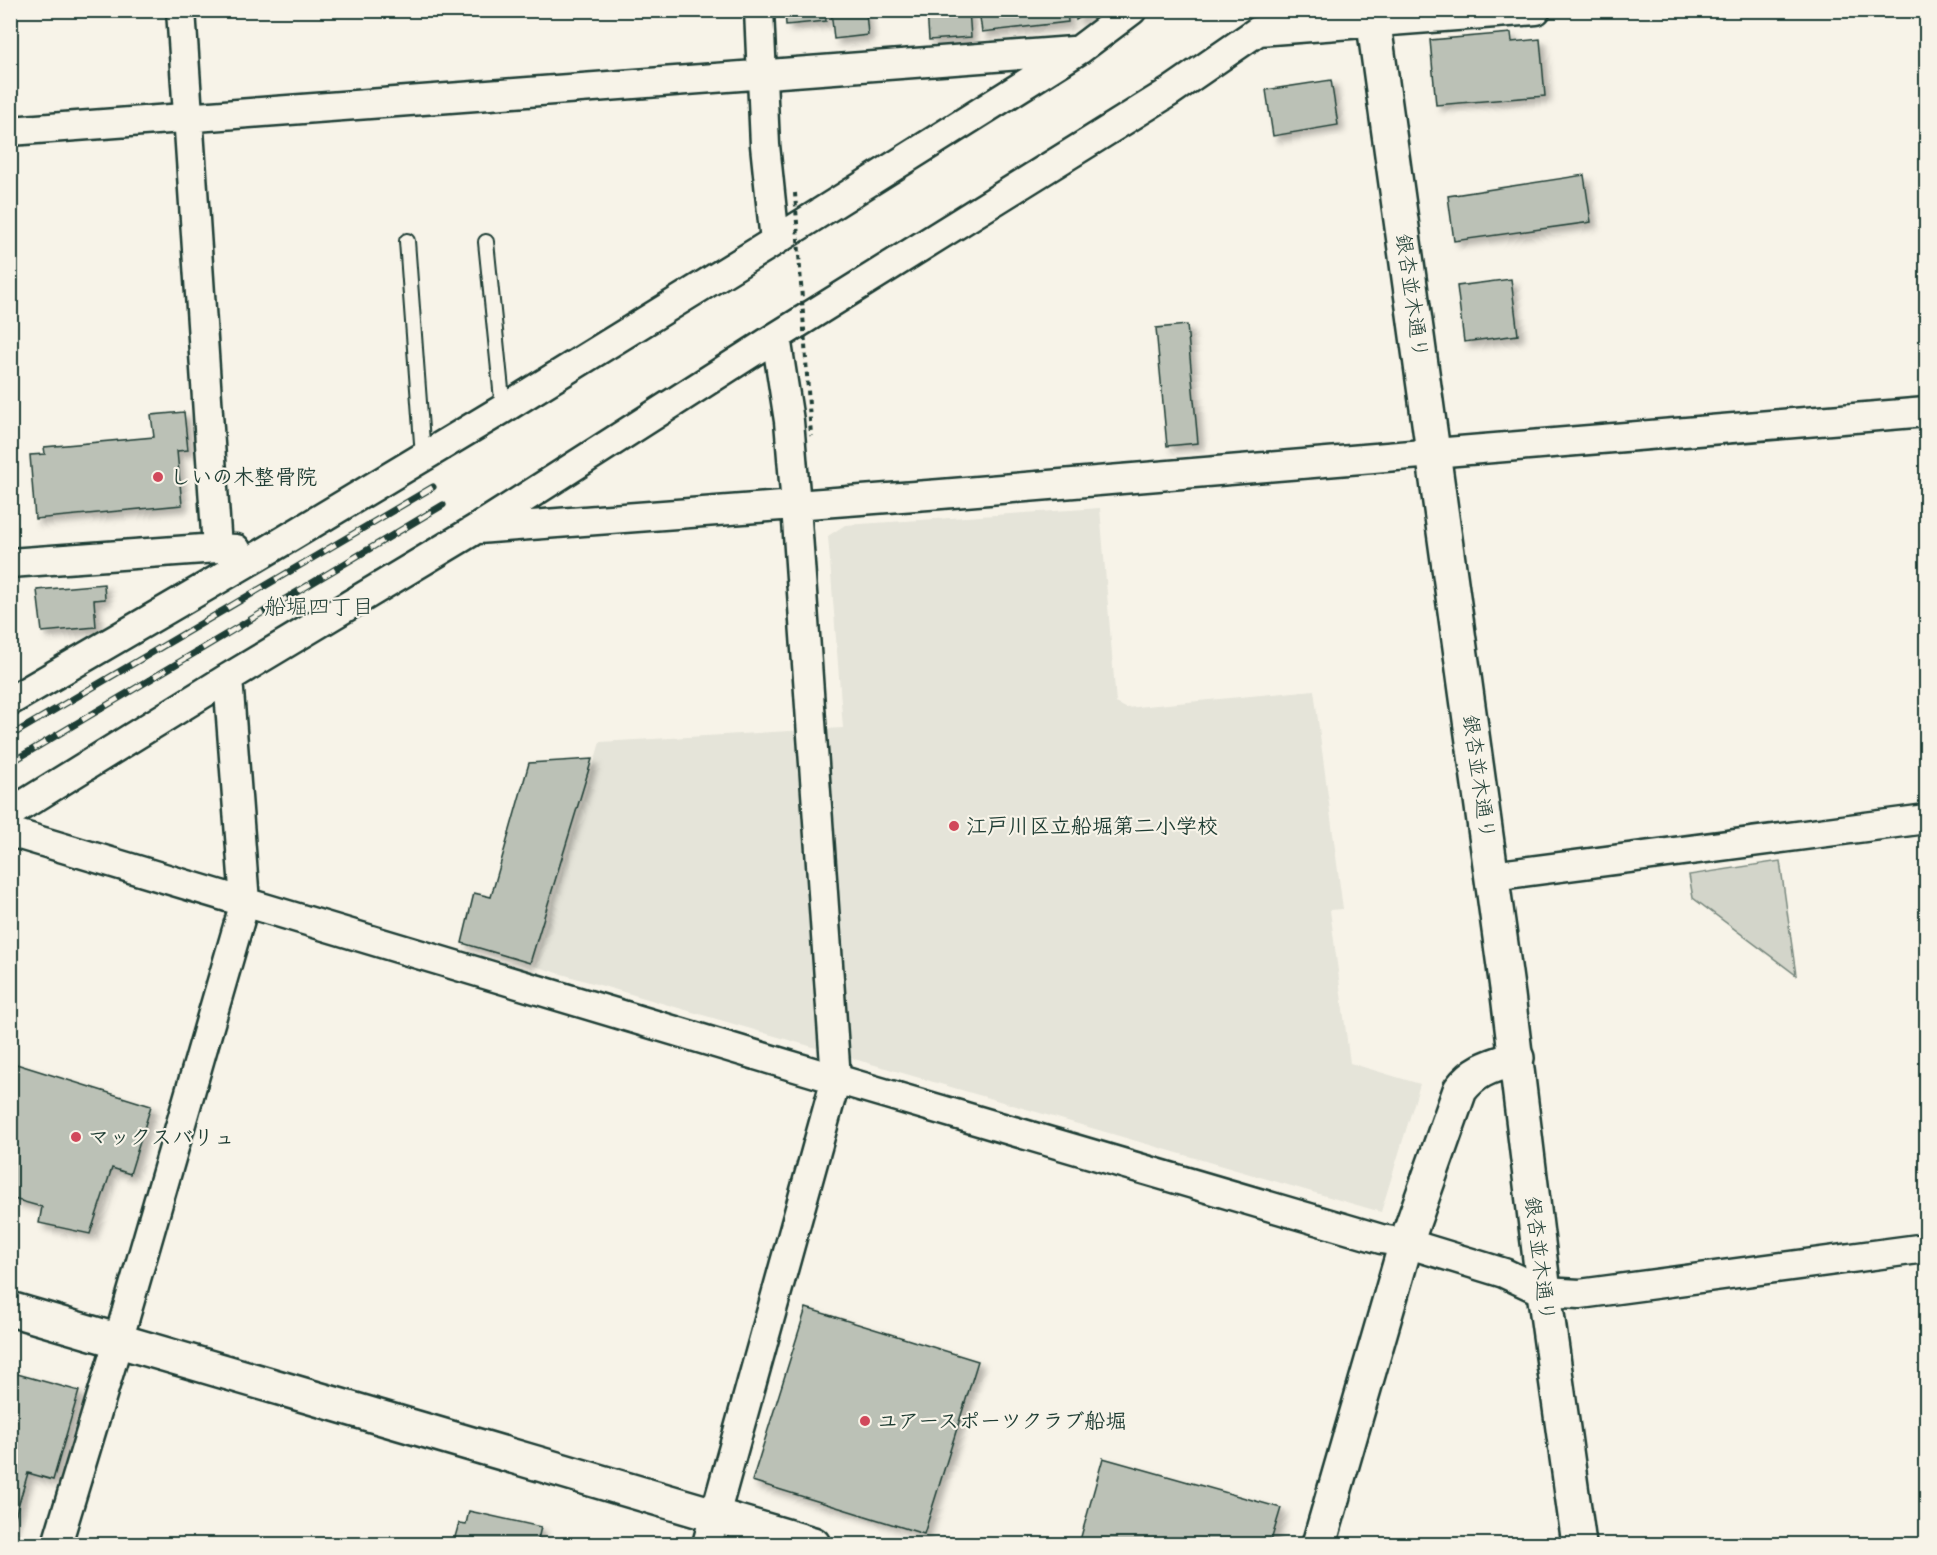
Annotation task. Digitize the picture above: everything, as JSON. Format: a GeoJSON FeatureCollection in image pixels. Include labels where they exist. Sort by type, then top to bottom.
{"type":"FeatureCollection","features":[{"type":"Feature","properties":{"kind":"street"},"geometry":{"type":"LineString","coordinates":[[181,10],[217,548]]}},
{"type":"Feature","properties":{"kind":"street"},"geometry":{"type":"LineString","coordinates":[[759,10],[765,145],[775,241]]}},
{"type":"Feature","properties":{"kind":"street"},"geometry":{"type":"LineString","coordinates":[[10,701],[503,409],[1078,50],[1132,10]]}},
{"type":"Feature","properties":{"kind":"street"},"geometry":{"type":"LineString","coordinates":[[10,813],[228,678],[476,529],[776,337],[1171,90],[1258,31],[1372,16],[1536,10]]}},
{"type":"Feature","properties":{"kind":"street","name":"銀杏並木通り"},"geometry":{"type":"LineString","coordinates":[[1372,16],[1492,876],[1544,1292],[1580,1545]]}},
{"type":"Feature","properties":{"kind":"street"},"geometry":{"type":"LineString","coordinates":[[10,131],[1078,50]]}},
{"type":"Feature","properties":{"kind":"street"},"geometry":{"type":"LineString","coordinates":[[711,1530],[836,1079],[796,506],[789,422],[776,337]]}},
{"type":"Feature","properties":{"kind":"street"},"geometry":{"type":"LineString","coordinates":[[476,529],[1434,455],[1926,412]]}},
{"type":"Feature","properties":{"kind":"street"},"geometry":{"type":"LineString","coordinates":[[10,563],[217,548],[265,552]]}},
{"type":"Feature","properties":{"kind":"street"},"geometry":{"type":"LineString","coordinates":[[57,1545],[246,902],[228,678]]}},
{"type":"Feature","properties":{"kind":"street"},"geometry":{"type":"LineString","coordinates":[[1492,876],[1926,819]]}},
{"type":"Feature","properties":{"kind":"street"},"geometry":{"type":"LineString","coordinates":[[10,832],[836,1079],[1381,1239],[1406,1243],[1504,1273],[1544,1292],[1580,1294],[1926,1248]]}},
{"type":"Feature","properties":{"kind":"street"},"geometry":{"type":"LineString","coordinates":[[1319,1545],[1406,1243],[1460,1090],[1478,1071],[1516,1058]]}},
{"type":"Feature","properties":{"kind":"street"},"geometry":{"type":"LineString","coordinates":[[10,1309],[118,1340],[711,1530],[813,1545]]}},
{"type":"Feature","properties":{"kind":"lane"},"geometry":{"type":"LineString","coordinates":[[407,241],[423,456]]}},
{"type":"Feature","properties":{"kind":"lane"},"geometry":{"type":"LineString","coordinates":[[486,242],[503,409]]}},
{"type":"Feature","properties":{"kind":"path"},"geometry":{"type":"LineString","coordinates":[[795,194],[811,436]]}},
{"type":"Feature","properties":{"kind":"shaded area","name":"江戸川区立船堀第二小学校"},"geometry":{"type":"Polygon","coordinates":[[[1100,508],[1116,703],[1126,708],[1314,690],[1343,909],[1330,910],[1350,1063],[1420,1084],[1381,1212],[534,966],[600,742],[843,728],[828,536],[845,525],[1100,508]]]}},
{"type":"Feature","properties":{"kind":"shaded area"},"geometry":{"type":"Polygon","coordinates":[[[1780,861],[1796,975],[1693,898],[1689,875],[1780,861]]]}},
{"type":"Feature","properties":{"kind":"building"},"geometry":{"type":"Polygon","coordinates":[[[785,10],[825,10],[826,21],[786,25],[785,10]]]}},
{"type":"Feature","properties":{"kind":"building"},"geometry":{"type":"Polygon","coordinates":[[[831,10],[842,10],[843,15],[866,12],[868,35],[834,39],[831,10]]]}},
{"type":"Feature","properties":{"kind":"building"},"geometry":{"type":"Polygon","coordinates":[[[927,10],[969,10],[971,37],[929,40],[927,10]]]}},
{"type":"Feature","properties":{"kind":"building"},"geometry":{"type":"Polygon","coordinates":[[[979,10],[1067,10],[1068,22],[982,32],[979,10]]]}},
{"type":"Feature","properties":{"kind":"building"},"geometry":{"type":"Polygon","coordinates":[[[1075,10],[1092,10],[1076,20],[1075,10]]]}},
{"type":"Feature","properties":{"kind":"building"},"geometry":{"type":"Polygon","coordinates":[[[1511,33],[1512,42],[1540,39],[1545,96],[1436,105],[1430,40],[1511,33]]]}},
{"type":"Feature","properties":{"kind":"building"},"geometry":{"type":"Polygon","coordinates":[[[1331,80],[1338,125],[1273,136],[1266,90],[1331,80]]]}},
{"type":"Feature","properties":{"kind":"building"},"geometry":{"type":"Polygon","coordinates":[[[1584,175],[1591,222],[1454,241],[1448,196],[1584,175]]]}},
{"type":"Feature","properties":{"kind":"building"},"geometry":{"type":"Polygon","coordinates":[[[1511,279],[1518,335],[1464,342],[1457,286],[1511,279]]]}},
{"type":"Feature","properties":{"kind":"building"},"geometry":{"type":"Polygon","coordinates":[[[1187,325],[1198,443],[1167,446],[1156,328],[1187,325]]]}},
{"type":"Feature","properties":{"kind":"building"},"geometry":{"type":"Polygon","coordinates":[[[184,412],[188,450],[177,451],[182,505],[35,519],[30,455],[45,454],[44,447],[154,437],[151,415],[184,412]]]}},
{"type":"Feature","properties":{"kind":"building"},"geometry":{"type":"Polygon","coordinates":[[[104,584],[105,599],[94,600],[96,627],[42,632],[37,590],[104,584]]]}},
{"type":"Feature","properties":{"kind":"building"},"geometry":{"type":"Polygon","coordinates":[[[592,759],[530,963],[462,943],[474,893],[491,897],[529,763],[592,759]]]}},
{"type":"Feature","properties":{"kind":"building","name":"マックスバリュ"},"geometry":{"type":"Polygon","coordinates":[[[10,1062],[151,1106],[130,1174],[112,1168],[90,1234],[39,1223],[42,1207],[10,1198],[10,1062]]]}},
{"type":"Feature","properties":{"kind":"building","name":"ユアースポーツクラブ船堀"},"geometry":{"type":"Polygon","coordinates":[[[806,1308],[978,1361],[924,1534],[752,1481],[806,1308]]]}},
{"type":"Feature","properties":{"kind":"building"},"geometry":{"type":"Polygon","coordinates":[[[10,1372],[79,1391],[53,1480],[28,1473],[10,1533],[10,1372]]]}},
{"type":"Feature","properties":{"kind":"building"},"geometry":{"type":"Polygon","coordinates":[[[1103,1458],[1281,1508],[1270,1544],[1079,1544],[1103,1458]]]}},
{"type":"Feature","properties":{"kind":"building"},"geometry":{"type":"Polygon","coordinates":[[[469,1511],[541,1527],[537,1544],[453,1544],[459,1523],[466,1524],[469,1511]]]}},
{"type":"Feature","properties":{"kind":"railway"},"geometry":{"type":"LineString","coordinates":[[10,736],[433,487]]}},
{"type":"Feature","properties":{"kind":"railway"},"geometry":{"type":"LineString","coordinates":[[10,763],[443,505]]}},
{"type":"Feature","properties":{"kind":"place","name":"しいの木整骨院"},"geometry":{"type":"Point","coordinates":[158,477]}},
{"type":"Feature","properties":{"kind":"place","name":"江戸川区立船堀第二小学校"},"geometry":{"type":"Point","coordinates":[954,826]}},
{"type":"Feature","properties":{"kind":"place","name":"マックスバリュ"},"geometry":{"type":"Point","coordinates":[76,1137]}},
{"type":"Feature","properties":{"kind":"place","name":"ユアースポーツクラブ船堀"},"geometry":{"type":"Point","coordinates":[865,1421]}},
{"type":"Feature","properties":{"kind":"district","name":"船堀四丁目"},"geometry":{"type":"Point","coordinates":[319,606]}}]}
